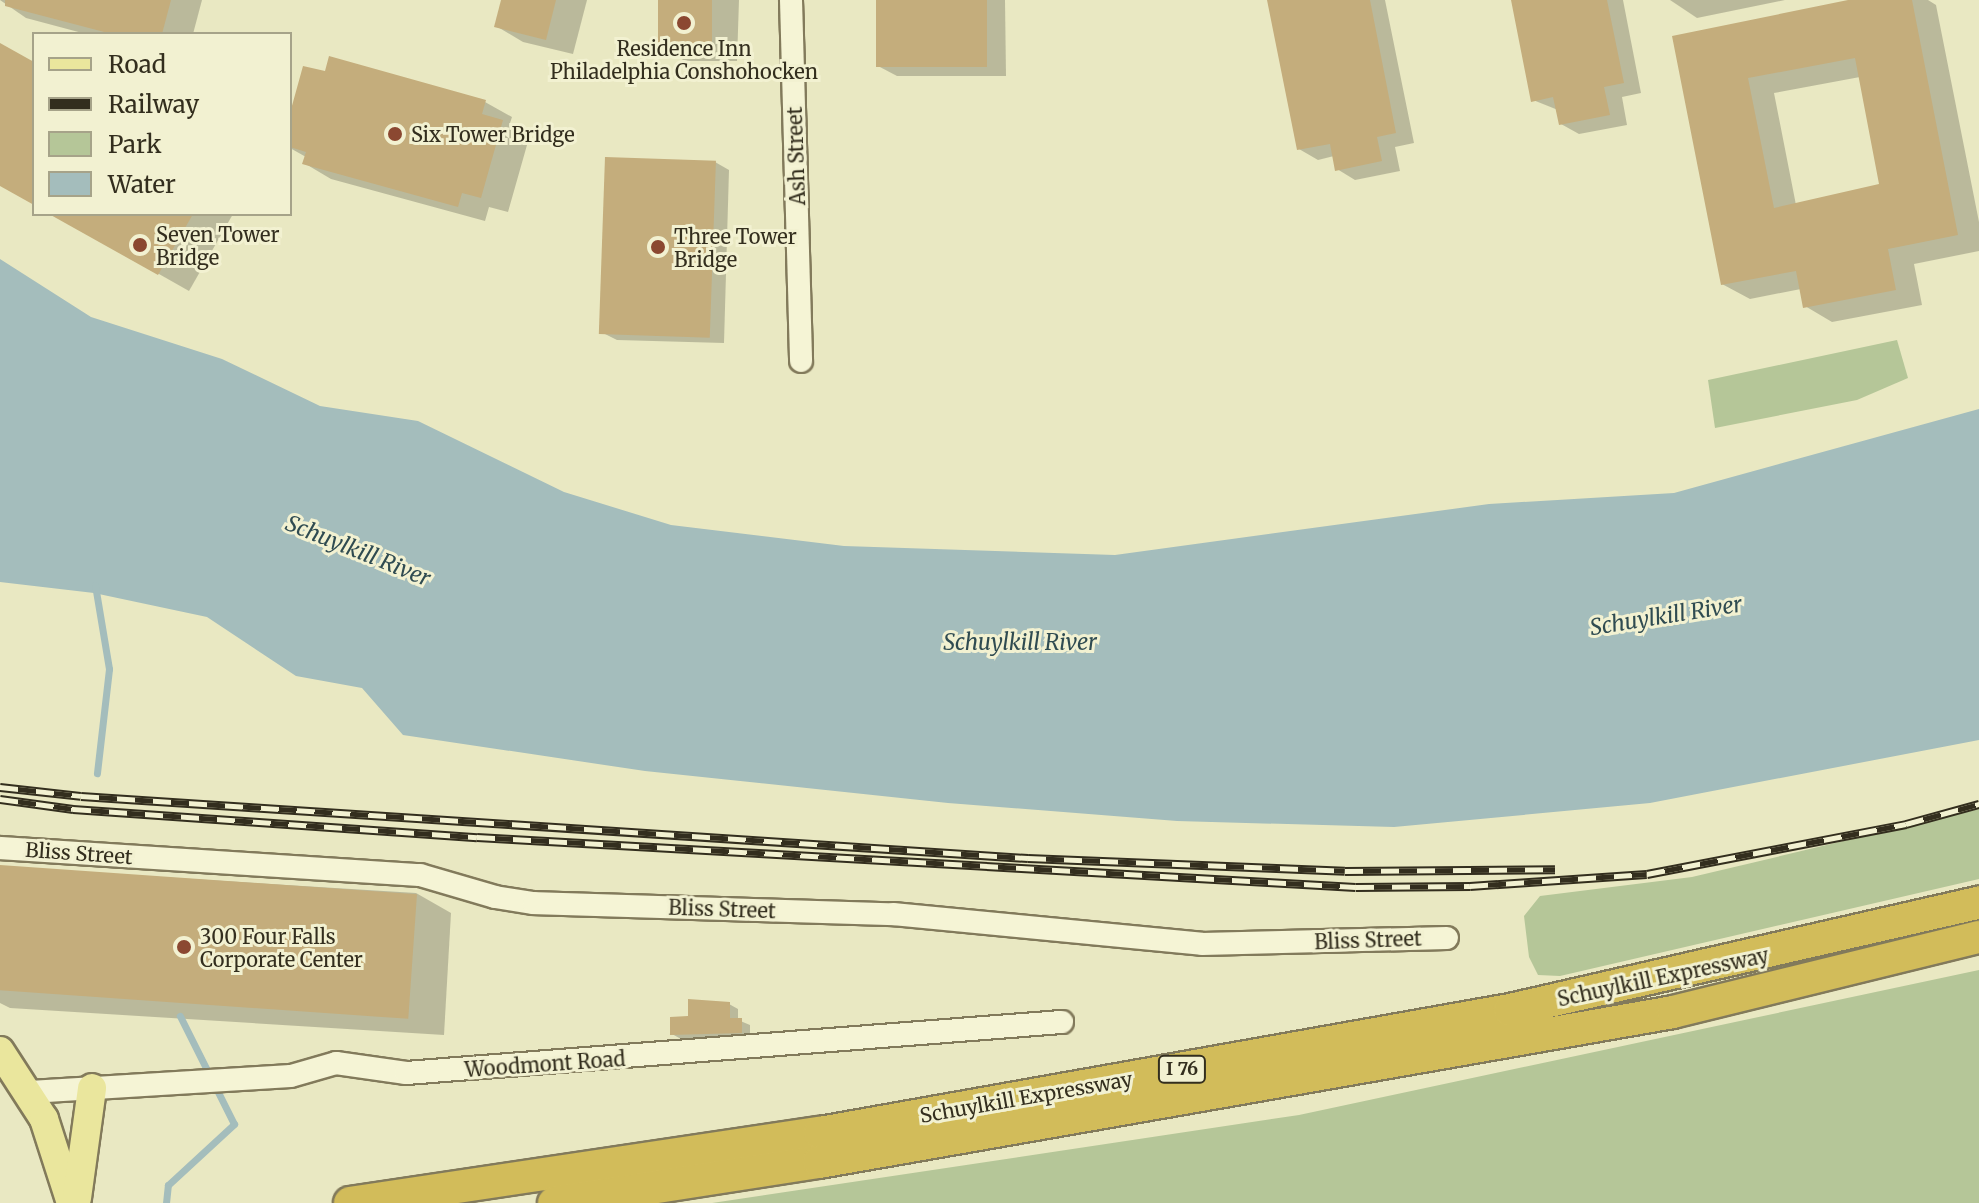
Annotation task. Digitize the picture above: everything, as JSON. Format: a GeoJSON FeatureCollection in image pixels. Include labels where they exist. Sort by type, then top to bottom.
{"type":"FeatureCollection","features":[{"type":"Feature","properties":{"kind":"highway","name":"Schuylkill Expressway"},"geometry":{"type":"LineString","coordinates":[[364,1201],[836,1130],[1510,1010],[1979,903]]}},
{"type":"Feature","properties":{"kind":"highway","name":"Schuylkill Expressway"},"geometry":{"type":"LineString","coordinates":[[554,1203],[835,1159],[1673,1012],[1979,937]]}},
{"type":"Feature","properties":{"kind":"main road"},"geometry":{"type":"LineString","coordinates":[[0,1051],[30,1092],[56,1145],[74,1203]]}},
{"type":"Feature","properties":{"kind":"main road"},"geometry":{"type":"LineString","coordinates":[[74,1203],[92,1088]]}},
{"type":"Feature","properties":{"kind":"street","name":"Ash Street"},"geometry":{"type":"LineString","coordinates":[[791,0],[801,361]]}},
{"type":"Feature","properties":{"kind":"street","name":"Bliss Street"},"geometry":{"type":"LineString","coordinates":[[0,848],[420,875],[517,901],[893,914],[1202,944],[1447,938]]}},
{"type":"Feature","properties":{"kind":"street","name":"Woodmont Road"},"geometry":{"type":"LineString","coordinates":[[30,1092],[262,1078],[306,1073],[336,1063],[406,1073],[1062,1022]]}},
{"type":"Feature","properties":{"kind":"green space"},"geometry":{"type":"Polygon","coordinates":[[[1897,340],[1908,378],[1857,400],[1715,428],[1708,380],[1897,340]]]}},
{"type":"Feature","properties":{"kind":"green space"},"geometry":{"type":"Polygon","coordinates":[[[1979,809],[1979,879],[1560,976],[1538,975],[1529,957],[1524,916],[1540,896],[1692,877],[1979,809]]]}},
{"type":"Feature","properties":{"kind":"green space"},"geometry":{"type":"Polygon","coordinates":[[[1979,970],[1979,1203],[712,1203],[1299,1115],[1979,970]]]}},
{"type":"Feature","properties":{"kind":"water","name":"Schuylkill River"},"geometry":{"type":"Polygon","coordinates":[[[0,259],[91,317],[222,359],[320,406],[418,421],[564,492],[671,525],[844,546],[1115,555],[1489,504],[1674,493],[1979,409],[1979,740],[1650,803],[1394,827],[1177,821],[948,803],[645,771],[403,735],[362,688],[296,676],[207,617],[94,593],[0,582],[0,259]]]}},
{"type":"Feature","properties":{"kind":"building"},"geometry":{"type":"Polygon","coordinates":[[[5,0],[171,0],[163,32],[104,32],[5,6],[5,0]]]}},
{"type":"Feature","properties":{"kind":"building","name":"Residence Inn Philadelphia Conshohocken"},"geometry":{"type":"Polygon","coordinates":[[[501,0],[556,0],[546,40],[494,27],[501,0]]]}},
{"type":"Feature","properties":{"kind":"building","name":"Residence Inn Philadelphia Conshohocken"},"geometry":{"type":"Polygon","coordinates":[[[658,0],[712,0],[712,46],[658,46],[658,0]]]}},
{"type":"Feature","properties":{"kind":"building"},"geometry":{"type":"Polygon","coordinates":[[[876,0],[987,0],[987,67],[876,67],[876,0]]]}},
{"type":"Feature","properties":{"kind":"building"},"geometry":{"type":"Polygon","coordinates":[[[1267,0],[1370,0],[1396,133],[1377,137],[1382,161],[1335,171],[1330,144],[1297,150],[1267,0]]]}},
{"type":"Feature","properties":{"kind":"building"},"geometry":{"type":"Polygon","coordinates":[[[1511,0],[1607,0],[1624,83],[1604,87],[1610,115],[1559,125],[1553,97],[1531,102],[1511,0]]]}},
{"type":"Feature","properties":{"kind":"building"},"geometry":{"type":"Polygon","coordinates":[[[1848,0],[1912,0],[1958,235],[1888,249],[1896,290],[1803,308],[1796,271],[1721,285],[1672,36],[1848,0]],[[1855,58],[1748,78],[1774,208],[1879,184],[1855,58]]]}},
{"type":"Feature","properties":{"kind":"building"},"geometry":{"type":"Polygon","coordinates":[[[0,43],[32,61],[32,204],[0,186],[0,43]]]}},
{"type":"Feature","properties":{"kind":"building","name":"Six Tower Bridge"},"geometry":{"type":"Polygon","coordinates":[[[329,56],[486,100],[482,114],[503,120],[481,198],[462,193],[458,207],[302,164],[306,152],[292,148],[292,106],[303,66],[325,71],[329,56]]]}},
{"type":"Feature","properties":{"kind":"building","name":"Three Tower Bridge"},"geometry":{"type":"Polygon","coordinates":[[[605,157],[716,161],[710,338],[599,334],[605,157]]]}},
{"type":"Feature","properties":{"kind":"building","name":"Seven Tower Bridge"},"geometry":{"type":"Polygon","coordinates":[[[53,216],[192,216],[158,275],[53,216]]]}},
{"type":"Feature","properties":{"kind":"building","name":"300 Four Falls Corporate Center"},"geometry":{"type":"Polygon","coordinates":[[[0,865],[417,894],[408,1019],[0,990],[0,865]]]}},
{"type":"Feature","properties":{"kind":"building"},"geometry":{"type":"Polygon","coordinates":[[[688,999],[730,1002],[730,1018],[742,1018],[742,1033],[670,1035],[670,1017],[688,1016],[688,999]]]}},
{"type":"Feature","properties":{"kind":"waterway"},"geometry":{"type":"LineString","coordinates":[[95,585],[109,669],[97,773]]}},
{"type":"Feature","properties":{"kind":"waterway"},"geometry":{"type":"LineString","coordinates":[[166,1203],[168,1185],[234,1124],[180,1016]]}},
{"type":"Feature","properties":{"kind":"railway"},"geometry":{"type":"LineString","coordinates":[[0,787],[81,796],[1028,858],[1345,871],[1555,869]]}},
{"type":"Feature","properties":{"kind":"railway"},"geometry":{"type":"LineString","coordinates":[[0,799],[73,809],[477,837],[1356,887],[1470,886],[1647,874],[1906,824],[1979,804]]}},
{"type":"Feature","properties":{"kind":"place","name":"Residence Inn Philadelphia Conshohocken"},"geometry":{"type":"Point","coordinates":[684,23]}},
{"type":"Feature","properties":{"kind":"place","name":"Six Tower Bridge"},"geometry":{"type":"Point","coordinates":[395,134]}},
{"type":"Feature","properties":{"kind":"place","name":"Seven Tower Bridge"},"geometry":{"type":"Point","coordinates":[140,245]}},
{"type":"Feature","properties":{"kind":"place","name":"Three Tower Bridge"},"geometry":{"type":"Point","coordinates":[658,247]}},
{"type":"Feature","properties":{"kind":"place","name":"300 Four Falls Corporate Center"},"geometry":{"type":"Point","coordinates":[184,947]}}]}
